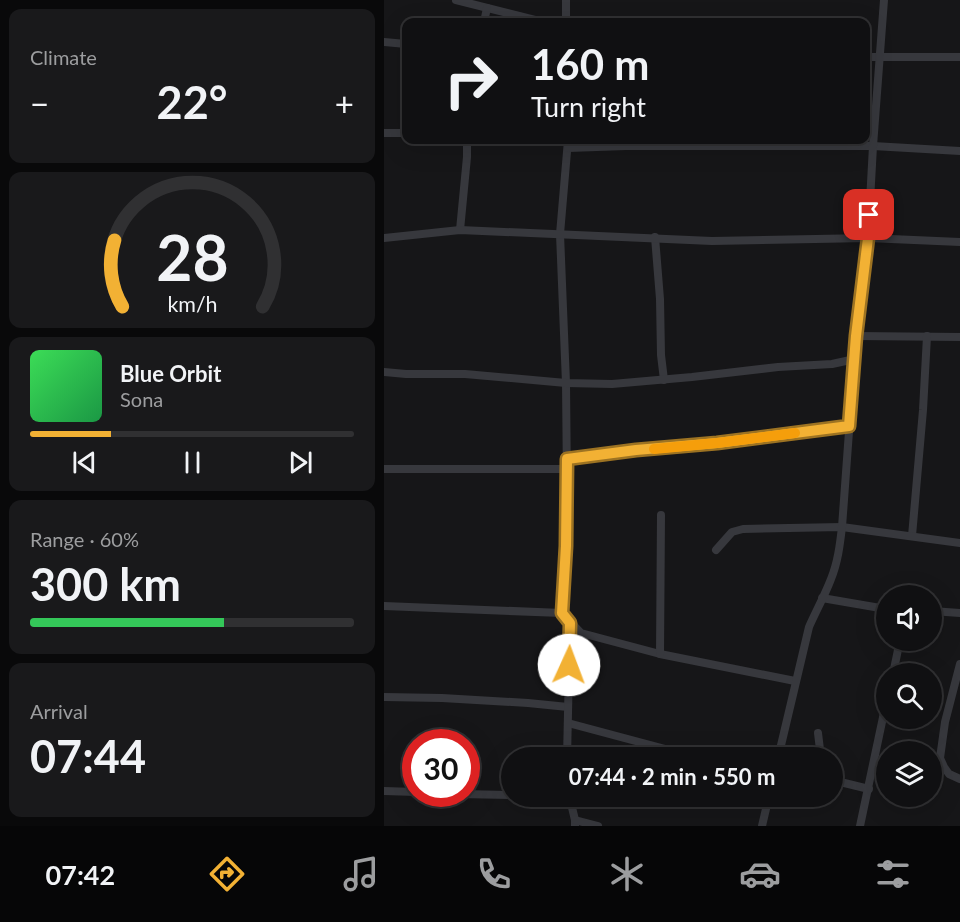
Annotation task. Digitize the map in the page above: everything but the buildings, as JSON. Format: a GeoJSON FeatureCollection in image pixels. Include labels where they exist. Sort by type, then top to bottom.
{"type":"FeatureCollection","features":[{"type":"Feature","properties":{"kind":"street"},"geometry":{"type":"LineString","coordinates":[[456,0],[527,18]]}},
{"type":"Feature","properties":{"kind":"street"},"geometry":{"type":"LineString","coordinates":[[566,0],[566,18]]}},
{"type":"Feature","properties":{"kind":"street"},"geometry":{"type":"LineString","coordinates":[[781,747],[809,627],[831,579],[838,556],[856,336],[868,238],[884,0]]}},
{"type":"Feature","properties":{"kind":"street"},"geometry":{"type":"LineString","coordinates":[[485,18],[487,8]]}},
{"type":"Feature","properties":{"kind":"street"},"geometry":{"type":"LineString","coordinates":[[384,42],[402,44]]}},
{"type":"Feature","properties":{"kind":"street"},"geometry":{"type":"LineString","coordinates":[[870,57],[960,57]]}},
{"type":"Feature","properties":{"kind":"street"},"geometry":{"type":"LineString","coordinates":[[384,133],[402,133]]}},
{"type":"Feature","properties":{"kind":"street"},"geometry":{"type":"LineString","coordinates":[[460,230],[468,144]]}},
{"type":"Feature","properties":{"kind":"street"},"geometry":{"type":"LineString","coordinates":[[795,681],[660,654],[581,633],[562,613],[567,459],[560,234],[568,144],[873,146],[960,151]]}},
{"type":"Feature","properties":{"kind":"street"},"geometry":{"type":"LineString","coordinates":[[384,238],[460,230],[712,240],[868,238],[960,242]]}},
{"type":"Feature","properties":{"kind":"street"},"geometry":{"type":"LineString","coordinates":[[655,237],[664,380]]}},
{"type":"Feature","properties":{"kind":"street"},"geometry":{"type":"LineString","coordinates":[[856,336],[960,337]]}},
{"type":"Feature","properties":{"kind":"street"},"geometry":{"type":"LineString","coordinates":[[912,536],[927,336]]}},
{"type":"Feature","properties":{"kind":"street"},"geometry":{"type":"LineString","coordinates":[[384,372],[465,374],[566,383],[612,384],[778,367],[832,364],[855,359]]}},
{"type":"Feature","properties":{"kind":"street"},"geometry":{"type":"LineString","coordinates":[[567,459],[849,426]]}},
{"type":"Feature","properties":{"kind":"street"},"geometry":{"type":"LineString","coordinates":[[384,469],[566,469]]}},
{"type":"Feature","properties":{"kind":"street"},"geometry":{"type":"LineString","coordinates":[[660,654],[661,515]]}},
{"type":"Feature","properties":{"kind":"street"},"geometry":{"type":"LineString","coordinates":[[716,550],[732,532],[842,527],[960,543]]}},
{"type":"Feature","properties":{"kind":"street"},"geometry":{"type":"LineString","coordinates":[[822,598],[876,607]]}},
{"type":"Feature","properties":{"kind":"street"},"geometry":{"type":"LineString","coordinates":[[384,606],[562,613]]}},
{"type":"Feature","properties":{"kind":"street"},"geometry":{"type":"LineString","coordinates":[[942,612],[960,613]]}},
{"type":"Feature","properties":{"kind":"street"},"geometry":{"type":"LineString","coordinates":[[567,747],[570,623]]}},
{"type":"Feature","properties":{"kind":"street"},"geometry":{"type":"LineString","coordinates":[[960,664],[945,722],[940,758],[949,774],[960,779]]}},
{"type":"Feature","properties":{"kind":"street"},"geometry":{"type":"LineString","coordinates":[[384,697],[474,700],[568,707]]}},
{"type":"Feature","properties":{"kind":"street"},"geometry":{"type":"LineString","coordinates":[[568,723],[658,747]]}},
{"type":"Feature","properties":{"kind":"street"},"geometry":{"type":"LineString","coordinates":[[860,826],[881,729]]}},
{"type":"Feature","properties":{"kind":"street"},"geometry":{"type":"LineString","coordinates":[[818,733],[820,747]]}},
{"type":"Feature","properties":{"kind":"street"},"geometry":{"type":"LineString","coordinates":[[843,783],[869,789]]}},
{"type":"Feature","properties":{"kind":"street"},"geometry":{"type":"LineString","coordinates":[[384,791],[402,792]]}},
{"type":"Feature","properties":{"kind":"street"},"geometry":{"type":"LineString","coordinates":[[480,794],[501,795]]}},
{"type":"Feature","properties":{"kind":"street"},"geometry":{"type":"LineString","coordinates":[[572,807],[575,823],[598,826]]}},
{"type":"Feature","properties":{"kind":"street"},"geometry":{"type":"LineString","coordinates":[[762,826],[766,807]]}},
{"type":"Feature","properties":{"kind":"slow traffic"},"geometry":{"type":"LineString","coordinates":[[654,449],[795,433]]}},
{"type":"Feature","properties":{"kind":"route"},"geometry":{"type":"LineString","coordinates":[[569,665],[570,623],[562,613],[566,546],[567,459],[849,426],[869,215]]}}]}
